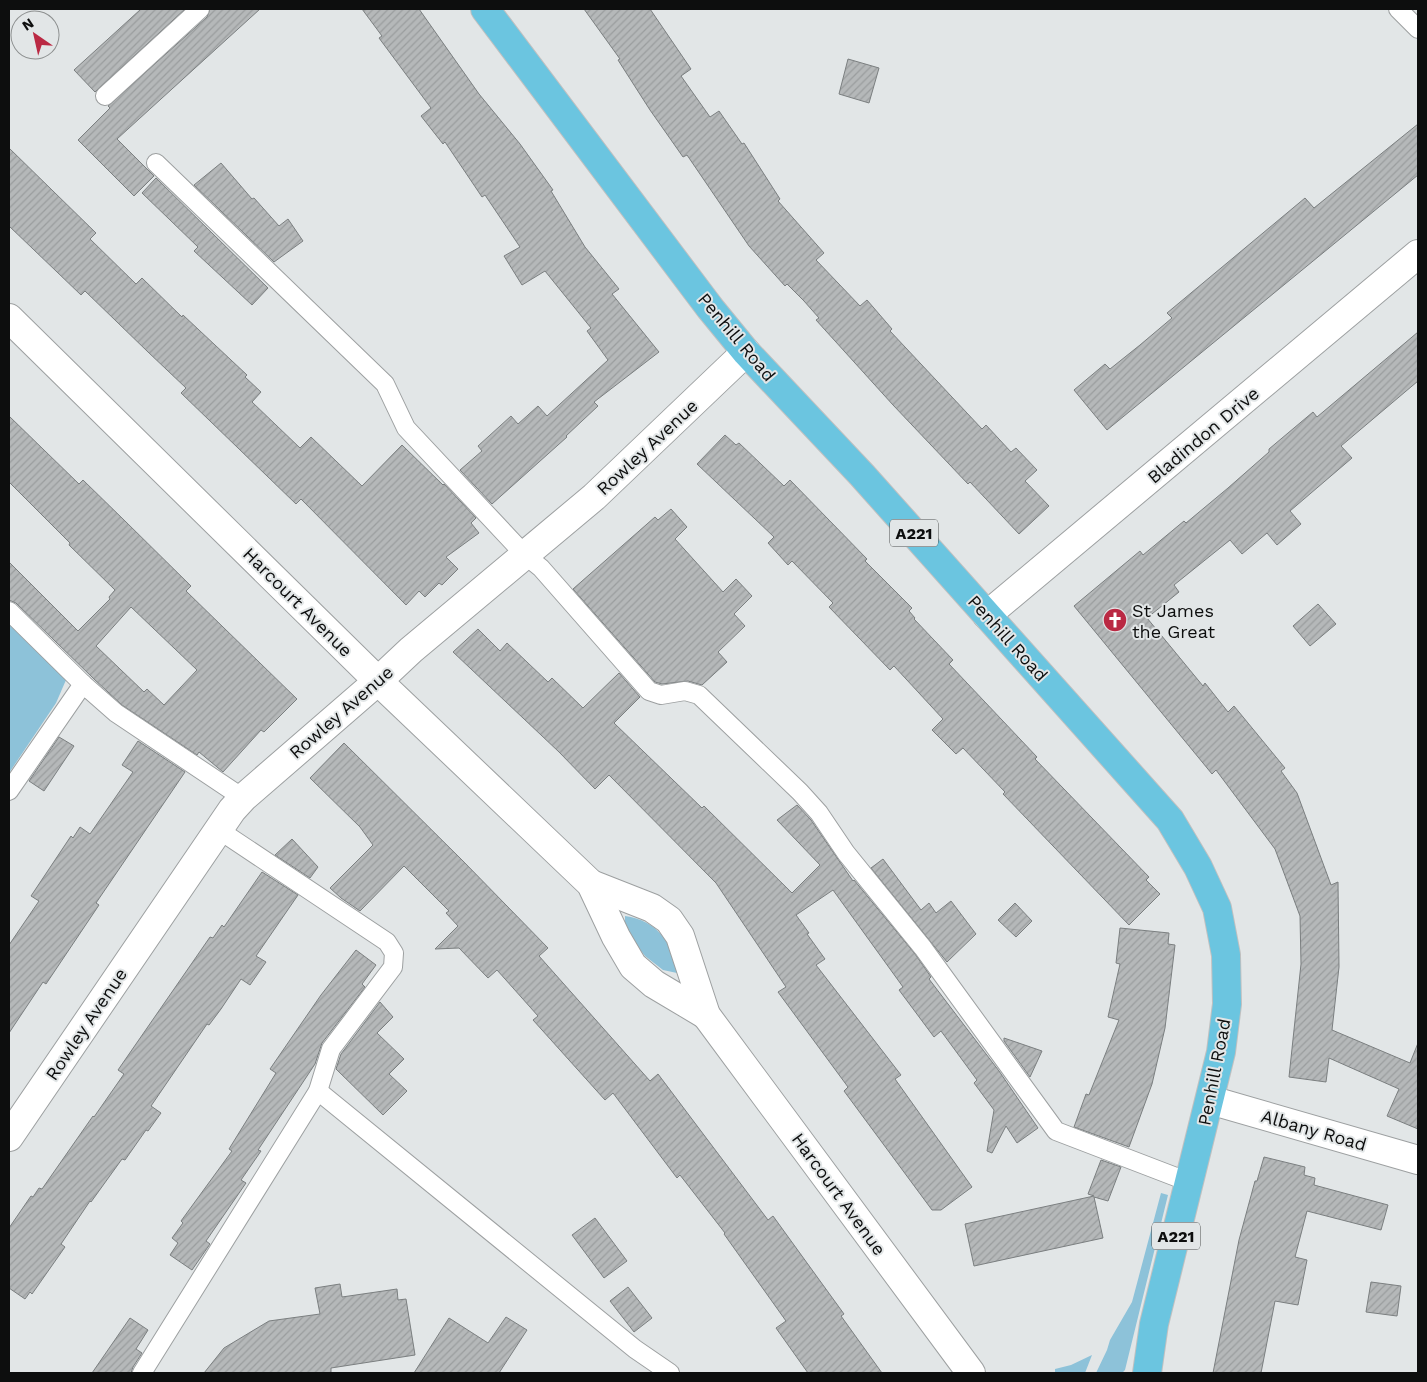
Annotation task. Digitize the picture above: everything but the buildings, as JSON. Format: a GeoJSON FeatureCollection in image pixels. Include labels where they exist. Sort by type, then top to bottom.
{"type":"FeatureCollection","features":[{"type":"Feature","properties":{"kind":"main road","name":"Penhill Road"},"geometry":{"type":"LineString","coordinates":[[485,9],[704,300],[746,352],[862,475],[1170,820],[1198,866],[1217,908],[1226,955],[1227,1004],[1221,1052],[1154,1324],[1147,1373]]}},
{"type":"Feature","properties":{"kind":"street","name":"Bladindon Drive"},"geometry":{"type":"LineString","coordinates":[[988,615],[1418,254]]}},
{"type":"Feature","properties":{"kind":"street","name":"Harcourt Avenue"},"geometry":{"type":"LineString","coordinates":[[9,318],[378,681],[591,884],[616,938],[633,966],[654,984],[706,1015]]}},
{"type":"Feature","properties":{"kind":"street","name":"Rowley Avenue"},"geometry":{"type":"LineString","coordinates":[[9,1137],[232,810],[243,798],[411,650],[594,497],[746,352]]}},
{"type":"Feature","properties":{"kind":"street","name":"Harcourt Avenue"},"geometry":{"type":"LineString","coordinates":[[591,884],[652,908],[669,920],[680,936],[688,955],[706,1015],[971,1373]]}},
{"type":"Feature","properties":{"kind":"street","name":"Albany Road"},"geometry":{"type":"LineString","coordinates":[[1210,1100],[1418,1160]]}},
{"type":"Feature","properties":{"kind":"lane"},"geometry":{"type":"LineString","coordinates":[[104,96],[200,9]]}},
{"type":"Feature","properties":{"kind":"lane"},"geometry":{"type":"LineString","coordinates":[[1398,9],[1418,29]]}},
{"type":"Feature","properties":{"kind":"lane"},"geometry":{"type":"LineString","coordinates":[[156,163],[385,384],[406,428],[525,555],[541,568],[649,691],[661,695],[684,691],[699,695],[800,792],[819,813],[846,853],[923,948],[1056,1131],[1189,1182]]}},
{"type":"Feature","properties":{"kind":"lane"},"geometry":{"type":"LineString","coordinates":[[9,611],[83,684],[116,713],[243,798]]}},
{"type":"Feature","properties":{"kind":"lane"},"geometry":{"type":"LineString","coordinates":[[9,791],[83,684]]}},
{"type":"Feature","properties":{"kind":"lane"},"geometry":{"type":"LineString","coordinates":[[142,1373],[318,1091],[331,1049],[393,967],[394,953],[388,942],[219,830]]}},
{"type":"Feature","properties":{"kind":"lane"},"geometry":{"type":"LineString","coordinates":[[318,1091],[634,1349],[670,1373]]}},
{"type":"Feature","properties":{"kind":"shaded area"},"geometry":{"type":"Polygon","coordinates":[[[9,624],[66,680],[56,703],[9,773],[9,624]]]}},
{"type":"Feature","properties":{"kind":"shaded area"},"geometry":{"type":"Polygon","coordinates":[[[625,916],[646,923],[661,934],[671,951],[677,973],[663,970],[645,956],[625,930],[625,916]]]}},
{"type":"Feature","properties":{"kind":"shaded area"},"geometry":{"type":"Polygon","coordinates":[[[1161,1193],[1168,1195],[1125,1370],[1122,1373],[1096,1373],[1110,1340],[1132,1302],[1161,1193]]]}},
{"type":"Feature","properties":{"kind":"shaded area"},"geometry":{"type":"Polygon","coordinates":[[[1092,1355],[1085,1373],[1055,1373],[1055,1369],[1071,1365],[1092,1355]]]}},
{"type":"Feature","properties":{"kind":"place","name":"St James the Great"},"geometry":{"type":"Point","coordinates":[1115,620]}}]}
